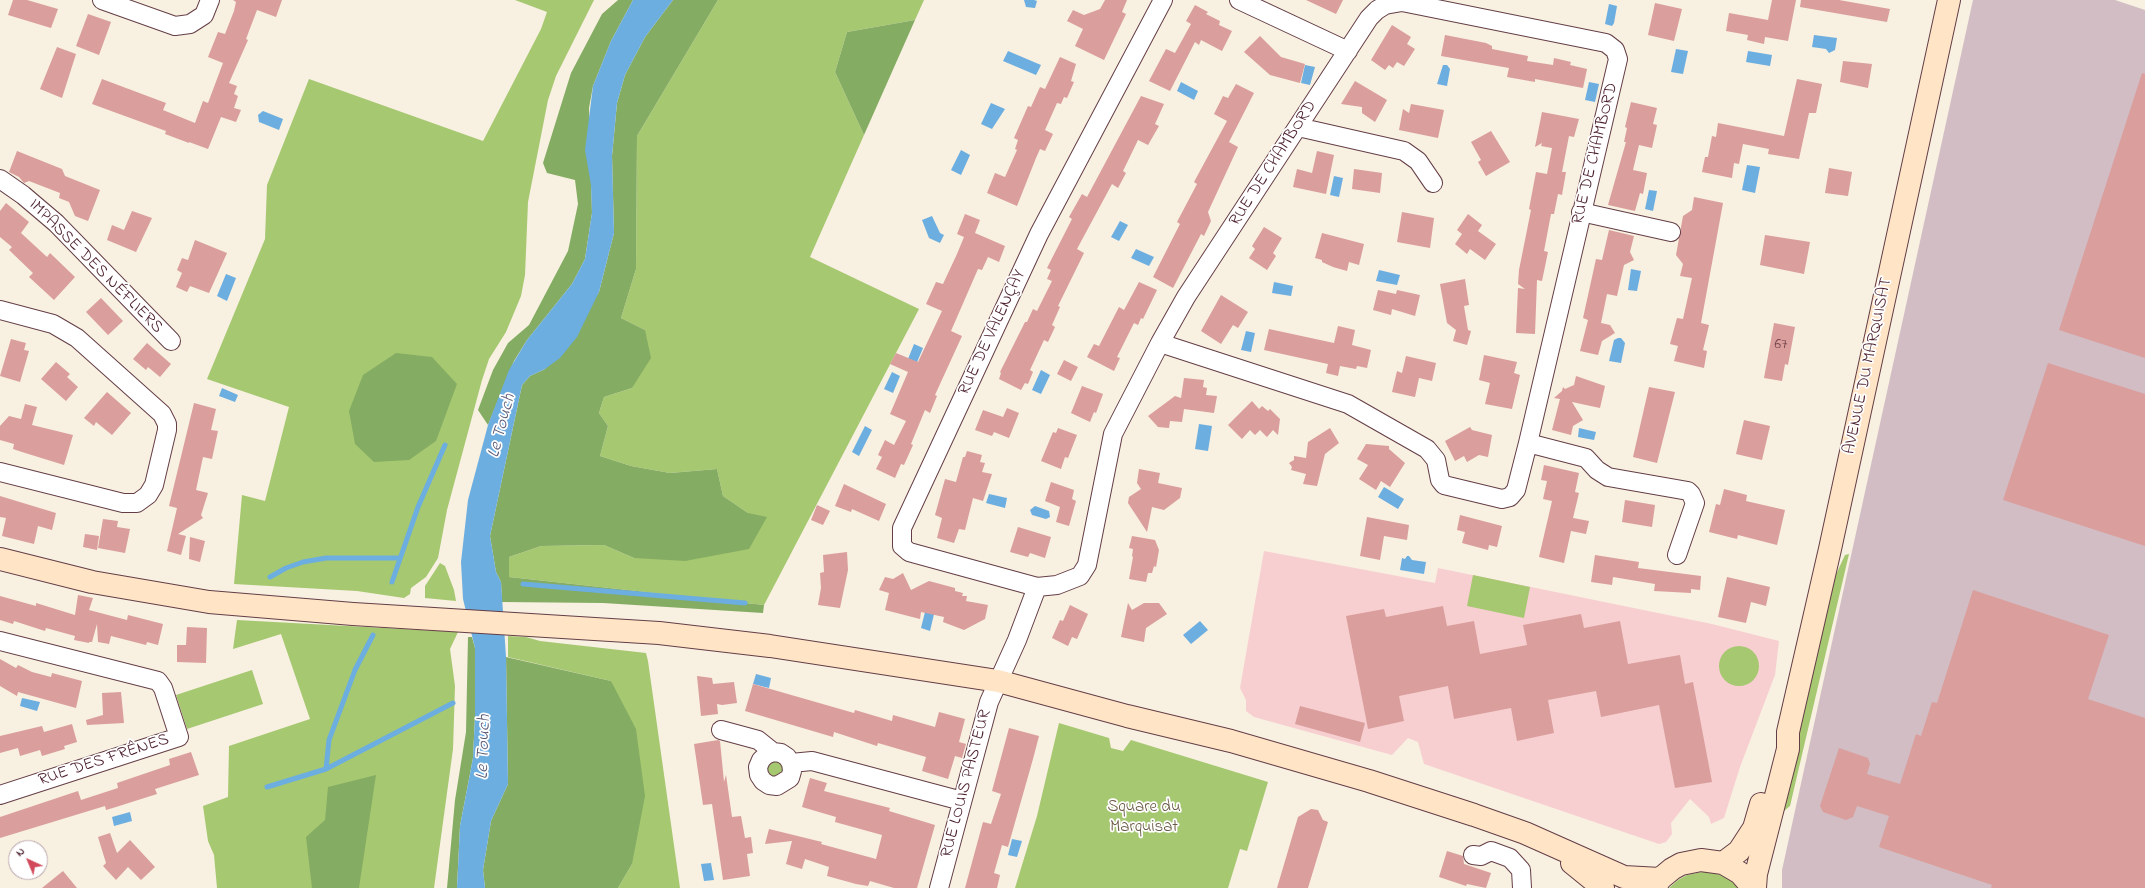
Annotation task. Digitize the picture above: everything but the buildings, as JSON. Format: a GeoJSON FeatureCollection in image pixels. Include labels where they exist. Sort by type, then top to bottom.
{"type":"FeatureCollection","features":[{"type":"Feature","properties":{"kind":"main road","name":"AVENUE DU MARQUISAT"},"geometry":{"type":"LineString","coordinates":[[1754,888],[1756,874],[1788,749],[1788,732],[1830,549],[1949,0]]}},
{"type":"Feature","properties":{"kind":"main road"},"geometry":{"type":"LineString","coordinates":[[0,559],[92,582],[209,602],[659,633],[770,646],[998,681],[1127,716],[1231,741],[1361,779],[1525,833],[1624,878],[1658,883],[1672,869],[1692,862],[1711,860],[1723,864],[1740,873],[1754,888]]}},
{"type":"Feature","properties":{"kind":"main road","name":"AVENUE DU MARQUISAT"},"geometry":{"type":"LineString","coordinates":[[1723,864],[1739,851],[1754,828],[1779,746],[1788,732]]}},
{"type":"Feature","properties":{"kind":"main road"},"geometry":{"type":"LineString","coordinates":[[1550,845],[1603,888]]}},
{"type":"Feature","properties":{"kind":"street"},"geometry":{"type":"LineString","coordinates":[[102,0],[175,26],[190,24],[204,15],[210,0]]}},
{"type":"Feature","properties":{"kind":"street","name":"RUE DE VALENÇAY"},"geometry":{"type":"LineString","coordinates":[[1037,587],[909,552],[902,546],[902,528],[1039,234],[1163,0]]}},
{"type":"Feature","properties":{"kind":"street"},"geometry":{"type":"LineString","coordinates":[[1239,0],[1348,51]]}},
{"type":"Feature","properties":{"kind":"street","name":"RUE DE CHAMBORD"},"geometry":{"type":"LineString","coordinates":[[1037,587],[1057,585],[1080,576],[1087,565],[1113,434],[1160,343],[1186,296],[1369,18],[1377,10],[1385,5],[1402,2],[1606,42],[1617,54],[1617,66],[1581,212],[1528,443],[1516,490],[1510,497],[1502,499],[1447,487],[1440,480],[1436,460],[1427,449],[1348,404],[1160,343]]}},
{"type":"Feature","properties":{"kind":"street"},"geometry":{"type":"LineString","coordinates":[[1298,127],[1404,151],[1418,161],[1433,183]]}},
{"type":"Feature","properties":{"kind":"street","name":"IMPASSE DES NÉFLIERS"},"geometry":{"type":"LineString","coordinates":[[0,179],[23,195],[56,223],[171,341]]}},
{"type":"Feature","properties":{"kind":"street"},"geometry":{"type":"LineString","coordinates":[[1581,212],[1671,232]]}},
{"type":"Feature","properties":{"kind":"street"},"geometry":{"type":"LineString","coordinates":[[0,310],[53,324],[77,338],[162,414],[167,424],[167,430],[154,485],[148,495],[137,503],[123,503],[0,472]]}},
{"type":"Feature","properties":{"kind":"street"},"geometry":{"type":"LineString","coordinates":[[1528,443],[1586,458],[1597,470],[1608,477],[1682,489],[1691,494],[1695,503],[1678,555]]}},
{"type":"Feature","properties":{"kind":"street"},"geometry":{"type":"LineString","coordinates":[[998,681],[1017,640],[1037,587]]}},
{"type":"Feature","properties":{"kind":"street","name":"RUE DES FRÊNES"},"geometry":{"type":"LineString","coordinates":[[0,641],[158,682],[163,688],[179,737],[0,795]]}},
{"type":"Feature","properties":{"kind":"street","name":"RUE LOUIS PASTEUR"},"geometry":{"type":"LineString","coordinates":[[939,888],[989,702],[998,681]]}},
{"type":"Feature","properties":{"kind":"street"},"geometry":{"type":"LineString","coordinates":[[721,730],[758,740],[773,752]]}},
{"type":"Feature","properties":{"kind":"street"},"geometry":{"type":"LineString","coordinates":[[773,752],[781,753],[787,757],[791,763],[792,771],[790,778],[777,786],[770,785],[763,781],[759,775],[758,767],[761,760],[766,755],[773,752]]}},
{"type":"Feature","properties":{"kind":"street"},"geometry":{"type":"LineString","coordinates":[[791,763],[812,761],[962,801]]}},
{"type":"Feature","properties":{"kind":"street"},"geometry":{"type":"LineString","coordinates":[[1473,855],[1481,856],[1491,851],[1510,858],[1521,870],[1522,888]]}},
{"type":"Feature","properties":{"kind":"shaded area"},"geometry":{"type":"Polygon","coordinates":[[[1973,0],[2115,0],[2145,10],[2145,888],[1782,888],[1782,870],[1973,0]]]}},
{"type":"Feature","properties":{"kind":"shaded area"},"geometry":{"type":"Polygon","coordinates":[[[1264,551],[1435,583],[1438,568],[1712,624],[1779,641],[1775,675],[1740,767],[1724,818],[1711,824],[1709,817],[1690,799],[1671,823],[1672,834],[1666,842],[1659,844],[1424,764],[1418,742],[1408,738],[1392,755],[1254,717],[1246,711],[1246,700],[1240,688],[1264,551]]]}},
{"type":"Feature","properties":{"kind":"green space"},"geometry":{"type":"Polygon","coordinates":[[[515,0],[594,0],[556,76],[548,100],[528,202],[525,275],[521,296],[506,332],[489,359],[482,380],[447,510],[438,558],[426,577],[411,588],[410,594],[404,598],[357,591],[234,584],[242,495],[265,501],[289,407],[207,379],[265,239],[267,185],[309,79],[483,141],[541,29],[547,12],[515,0]]]}},
{"type":"Feature","properties":{"kind":"green space"},"geometry":{"type":"Polygon","coordinates":[[[618,0],[633,0],[611,41],[593,86],[589,108],[592,213],[585,259],[572,284],[527,340],[514,361],[488,425],[478,410],[493,370],[508,343],[529,325],[568,251],[578,204],[575,180],[547,173],[543,163],[571,73],[602,14],[618,0]]]}},
{"type":"Feature","properties":{"kind":"green space"},"geometry":{"type":"Polygon","coordinates":[[[673,0],[718,0],[637,136],[636,269],[621,318],[645,330],[651,358],[632,388],[604,397],[599,413],[608,426],[600,456],[631,466],[670,473],[717,469],[723,496],[748,513],[767,517],[749,549],[685,561],[634,558],[604,545],[541,546],[509,557],[509,577],[764,605],[763,613],[603,603],[502,602],[501,582],[496,572],[490,536],[522,385],[530,376],[545,369],[599,292],[614,233],[612,156],[617,103],[625,75],[645,37],[673,0]]]}},
{"type":"Feature","properties":{"kind":"green space"},"geometry":{"type":"Polygon","coordinates":[[[718,0],[924,0],[915,20],[847,32],[835,72],[864,135],[810,257],[919,309],[764,605],[509,577],[509,557],[541,546],[604,545],[634,558],[748,513],[723,496],[717,469],[670,473],[631,466],[600,456],[608,426],[599,413],[604,397],[632,388],[645,330],[621,318],[636,269],[637,136],[718,0]]]}},
{"type":"Feature","properties":{"kind":"green space"},"geometry":{"type":"Polygon","coordinates":[[[915,20],[864,135],[835,72],[847,32],[915,20]]]}},
{"type":"Feature","properties":{"kind":"green space"},"geometry":{"type":"Polygon","coordinates":[[[396,353],[432,357],[457,384],[436,441],[409,460],[374,462],[355,444],[349,411],[363,375],[396,353]]]}},
{"type":"Feature","properties":{"kind":"green space"},"geometry":{"type":"Polygon","coordinates":[[[1849,554],[1790,806],[1784,811],[1780,811],[1825,598],[1845,555],[1849,554]]]}},
{"type":"Feature","properties":{"kind":"green space"},"geometry":{"type":"Polygon","coordinates":[[[440,563],[445,566],[454,590],[456,601],[425,598],[425,586],[440,563]]]}},
{"type":"Feature","properties":{"kind":"green space"},"geometry":{"type":"Polygon","coordinates":[[[1473,575],[1530,587],[1524,618],[1467,606],[1473,575]]]}},
{"type":"Feature","properties":{"kind":"green space"},"geometry":{"type":"Polygon","coordinates":[[[237,620],[458,632],[450,649],[455,686],[453,749],[434,888],[217,888],[214,855],[208,841],[203,806],[228,797],[229,746],[310,719],[281,634],[233,649],[237,620]]]}},
{"type":"Feature","properties":{"kind":"green space"},"geometry":{"type":"Polygon","coordinates":[[[508,636],[526,637],[540,641],[646,653],[680,888],[618,888],[632,864],[611,681],[508,657],[508,636]]]}},
{"type":"Feature","properties":{"kind":"green space"},"geometry":{"type":"Polygon","coordinates":[[[468,637],[472,637],[475,648],[475,716],[473,758],[460,826],[457,888],[447,888],[455,800],[466,732],[468,637]]]}},
{"type":"Feature","properties":{"kind":"green space"},"geometry":{"type":"Polygon","coordinates":[[[1743,646],[1750,649],[1756,655],[1759,666],[1758,674],[1750,683],[1743,686],[1735,686],[1728,683],[1720,674],[1719,662],[1722,655],[1731,647],[1743,646]]]}},
{"type":"Feature","properties":{"kind":"green space"},"geometry":{"type":"Polygon","coordinates":[[[506,657],[611,681],[636,729],[645,796],[632,864],[618,888],[485,888],[483,870],[491,821],[508,784],[506,657]]]}},
{"type":"Feature","properties":{"kind":"green space"},"geometry":{"type":"Polygon","coordinates":[[[252,670],[263,704],[187,729],[176,695],[252,670]]]}},
{"type":"Feature","properties":{"kind":"green space","name":"Square du Marquisat"},"geometry":{"type":"Polygon","coordinates":[[[1059,723],[1109,738],[1111,748],[1123,751],[1131,740],[1268,782],[1247,851],[1240,849],[1228,888],[1015,888],[1037,816],[1059,723]]]}},
{"type":"Feature","properties":{"kind":"green space"},"geometry":{"type":"Polygon","coordinates":[[[778,760],[785,770],[780,777],[768,776],[767,764],[778,760]]]}},
{"type":"Feature","properties":{"kind":"green space"},"geometry":{"type":"Polygon","coordinates":[[[376,775],[359,888],[312,888],[306,837],[325,820],[328,787],[376,775]]]}},
{"type":"Feature","properties":{"kind":"green space"},"geometry":{"type":"Polygon","coordinates":[[[1707,871],[1727,877],[1740,888],[1669,888],[1678,880],[1687,875],[1707,871]]]}},
{"type":"Feature","properties":{"kind":"water","name":"Le Touch"},"geometry":{"type":"Polygon","coordinates":[[[633,0],[673,0],[645,37],[625,75],[617,103],[612,156],[614,233],[599,292],[577,337],[560,358],[545,369],[530,376],[522,385],[490,536],[496,572],[501,582],[506,657],[508,784],[491,821],[483,870],[485,888],[457,888],[460,826],[473,758],[475,716],[475,648],[463,599],[461,562],[468,500],[488,425],[509,370],[527,340],[572,284],[585,259],[592,213],[591,185],[585,150],[593,86],[611,41],[633,0]]]}},
{"type":"Feature","properties":{"kind":"water"},"geometry":{"type":"Polygon","coordinates":[[[1024,0],[1037,1],[1035,8],[1026,7],[1024,0]]]}},
{"type":"Feature","properties":{"kind":"water"},"geometry":{"type":"Polygon","coordinates":[[[1609,4],[1617,6],[1614,23],[1612,26],[1605,24],[1609,4]]]}},
{"type":"Feature","properties":{"kind":"water"},"geometry":{"type":"Polygon","coordinates":[[[1814,35],[1837,38],[1835,50],[1829,53],[1826,49],[1812,47],[1814,35]]]}},
{"type":"Feature","properties":{"kind":"water"},"geometry":{"type":"Polygon","coordinates":[[[1676,49],[1688,51],[1683,74],[1671,72],[1676,49]]]}},
{"type":"Feature","properties":{"kind":"water"},"geometry":{"type":"Polygon","coordinates":[[[1008,51],[1041,65],[1036,75],[1003,61],[1008,51]]]}},
{"type":"Feature","properties":{"kind":"water"},"geometry":{"type":"Polygon","coordinates":[[[1748,51],[1772,55],[1770,66],[1746,62],[1748,51]]]}},
{"type":"Feature","properties":{"kind":"water"},"geometry":{"type":"Polygon","coordinates":[[[1305,65],[1315,67],[1310,85],[1301,83],[1305,65]]]}},
{"type":"Feature","properties":{"kind":"water"},"geometry":{"type":"Polygon","coordinates":[[[1443,65],[1447,65],[1450,69],[1447,86],[1437,84],[1443,65]]]}},
{"type":"Feature","properties":{"kind":"water"},"geometry":{"type":"Polygon","coordinates":[[[1181,82],[1198,91],[1194,100],[1177,91],[1181,82]]]}},
{"type":"Feature","properties":{"kind":"water"},"geometry":{"type":"Polygon","coordinates":[[[1589,82],[1599,84],[1595,102],[1585,100],[1589,82]]]}},
{"type":"Feature","properties":{"kind":"water"},"geometry":{"type":"Polygon","coordinates":[[[991,103],[1005,109],[992,129],[981,124],[991,103]]]}},
{"type":"Feature","properties":{"kind":"water"},"geometry":{"type":"Polygon","coordinates":[[[263,111],[283,119],[279,130],[259,122],[258,115],[263,111]]]}},
{"type":"Feature","properties":{"kind":"water"},"geometry":{"type":"Polygon","coordinates":[[[961,150],[970,155],[961,175],[951,170],[961,150]]]}},
{"type":"Feature","properties":{"kind":"water"},"geometry":{"type":"Polygon","coordinates":[[[1747,165],[1760,167],[1755,193],[1742,190],[1747,165]]]}},
{"type":"Feature","properties":{"kind":"water"},"geometry":{"type":"Polygon","coordinates":[[[1334,176],[1343,178],[1339,197],[1330,195],[1334,176]]]}},
{"type":"Feature","properties":{"kind":"water"},"geometry":{"type":"Polygon","coordinates":[[[1649,190],[1657,191],[1653,211],[1645,209],[1649,190]]]}},
{"type":"Feature","properties":{"kind":"water"},"geometry":{"type":"Polygon","coordinates":[[[932,216],[940,233],[944,235],[940,243],[929,238],[922,220],[932,216]]]}},
{"type":"Feature","properties":{"kind":"water"},"geometry":{"type":"Polygon","coordinates":[[[1120,221],[1128,225],[1119,241],[1111,237],[1120,221]]]}},
{"type":"Feature","properties":{"kind":"water"},"geometry":{"type":"Polygon","coordinates":[[[1136,249],[1154,257],[1149,266],[1131,258],[1136,249]]]}},
{"type":"Feature","properties":{"kind":"water"},"geometry":{"type":"Polygon","coordinates":[[[1631,269],[1641,271],[1637,291],[1628,290],[1631,269]]]}},
{"type":"Feature","properties":{"kind":"water"},"geometry":{"type":"Polygon","coordinates":[[[1379,270],[1400,275],[1397,285],[1376,281],[1379,270]]]}},
{"type":"Feature","properties":{"kind":"water"},"geometry":{"type":"Polygon","coordinates":[[[226,274],[236,278],[227,301],[217,296],[226,274]]]}},
{"type":"Feature","properties":{"kind":"water"},"geometry":{"type":"Polygon","coordinates":[[[1274,282],[1293,286],[1291,296],[1272,293],[1274,282]]]}},
{"type":"Feature","properties":{"kind":"water"},"geometry":{"type":"Polygon","coordinates":[[[1246,331],[1255,333],[1251,352],[1241,350],[1246,331]]]}},
{"type":"Feature","properties":{"kind":"water"},"geometry":{"type":"Polygon","coordinates":[[[1621,338],[1625,343],[1621,363],[1609,361],[1614,340],[1621,338]]]}},
{"type":"Feature","properties":{"kind":"water"},"geometry":{"type":"Polygon","coordinates":[[[914,344],[923,348],[915,367],[906,364],[914,344]]]}},
{"type":"Feature","properties":{"kind":"water"},"geometry":{"type":"Polygon","coordinates":[[[1041,370],[1050,375],[1041,394],[1032,390],[1041,370]]]}},
{"type":"Feature","properties":{"kind":"water"},"geometry":{"type":"Polygon","coordinates":[[[892,372],[900,376],[893,393],[884,389],[892,372]]]}},
{"type":"Feature","properties":{"kind":"water"},"geometry":{"type":"Polygon","coordinates":[[[222,388],[238,395],[235,402],[219,396],[222,388]]]}},
{"type":"Feature","properties":{"kind":"water"},"geometry":{"type":"Polygon","coordinates":[[[1199,424],[1212,426],[1208,451],[1195,449],[1199,424]]]}},
{"type":"Feature","properties":{"kind":"water"},"geometry":{"type":"Polygon","coordinates":[[[865,426],[872,430],[859,456],[852,452],[865,426]]]}},
{"type":"Feature","properties":{"kind":"water"},"geometry":{"type":"Polygon","coordinates":[[[1579,428],[1596,432],[1594,440],[1578,437],[1579,428]]]}},
{"type":"Feature","properties":{"kind":"water"},"geometry":{"type":"Polygon","coordinates":[[[1384,487],[1404,499],[1398,509],[1378,497],[1384,487]]]}},
{"type":"Feature","properties":{"kind":"water"},"geometry":{"type":"Polygon","coordinates":[[[989,494],[1007,498],[1005,508],[986,503],[989,494]]]}},
{"type":"Feature","properties":{"kind":"water"},"geometry":{"type":"Polygon","coordinates":[[[1035,506],[1049,511],[1050,517],[1046,519],[1032,515],[1030,510],[1035,506]]]}},
{"type":"Feature","properties":{"kind":"water"},"geometry":{"type":"Polygon","coordinates":[[[1409,556],[1412,560],[1426,562],[1424,574],[1400,570],[1402,558],[1405,559],[1409,556]]]}},
{"type":"Feature","properties":{"kind":"water"},"geometry":{"type":"Polygon","coordinates":[[[926,608],[935,610],[930,631],[921,628],[926,608]]]}},
{"type":"Feature","properties":{"kind":"water"},"geometry":{"type":"Polygon","coordinates":[[[1200,621],[1208,630],[1191,644],[1183,635],[1200,621]]]}},
{"type":"Feature","properties":{"kind":"water"},"geometry":{"type":"Polygon","coordinates":[[[756,674],[771,678],[769,688],[753,684],[756,674]]]}},
{"type":"Feature","properties":{"kind":"water"},"geometry":{"type":"Polygon","coordinates":[[[22,698],[40,702],[37,711],[20,706],[22,698]]]}},
{"type":"Feature","properties":{"kind":"water"},"geometry":{"type":"Polygon","coordinates":[[[130,812],[132,821],[114,826],[112,817],[130,812]]]}},
{"type":"Feature","properties":{"kind":"water"},"geometry":{"type":"Polygon","coordinates":[[[1012,839],[1022,841],[1017,857],[1008,855],[1012,839]]]}},
{"type":"Feature","properties":{"kind":"water"},"geometry":{"type":"Polygon","coordinates":[[[711,863],[714,880],[704,881],[701,864],[711,863]]]}},
{"type":"Feature","properties":{"kind":"waterway"},"geometry":{"type":"LineString","coordinates":[[392,582],[418,507],[445,445]]}},
{"type":"Feature","properties":{"kind":"waterway"},"geometry":{"type":"LineString","coordinates":[[270,577],[286,568],[303,562],[326,558],[400,558]]}},
{"type":"Feature","properties":{"kind":"waterway"},"geometry":{"type":"LineString","coordinates":[[523,584],[745,603]]}},
{"type":"Feature","properties":{"kind":"waterway"},"geometry":{"type":"LineString","coordinates":[[326,769],[329,740],[355,670],[373,635]]}},
{"type":"Feature","properties":{"kind":"waterway"},"geometry":{"type":"LineString","coordinates":[[267,787],[326,769],[453,703]]}}]}
